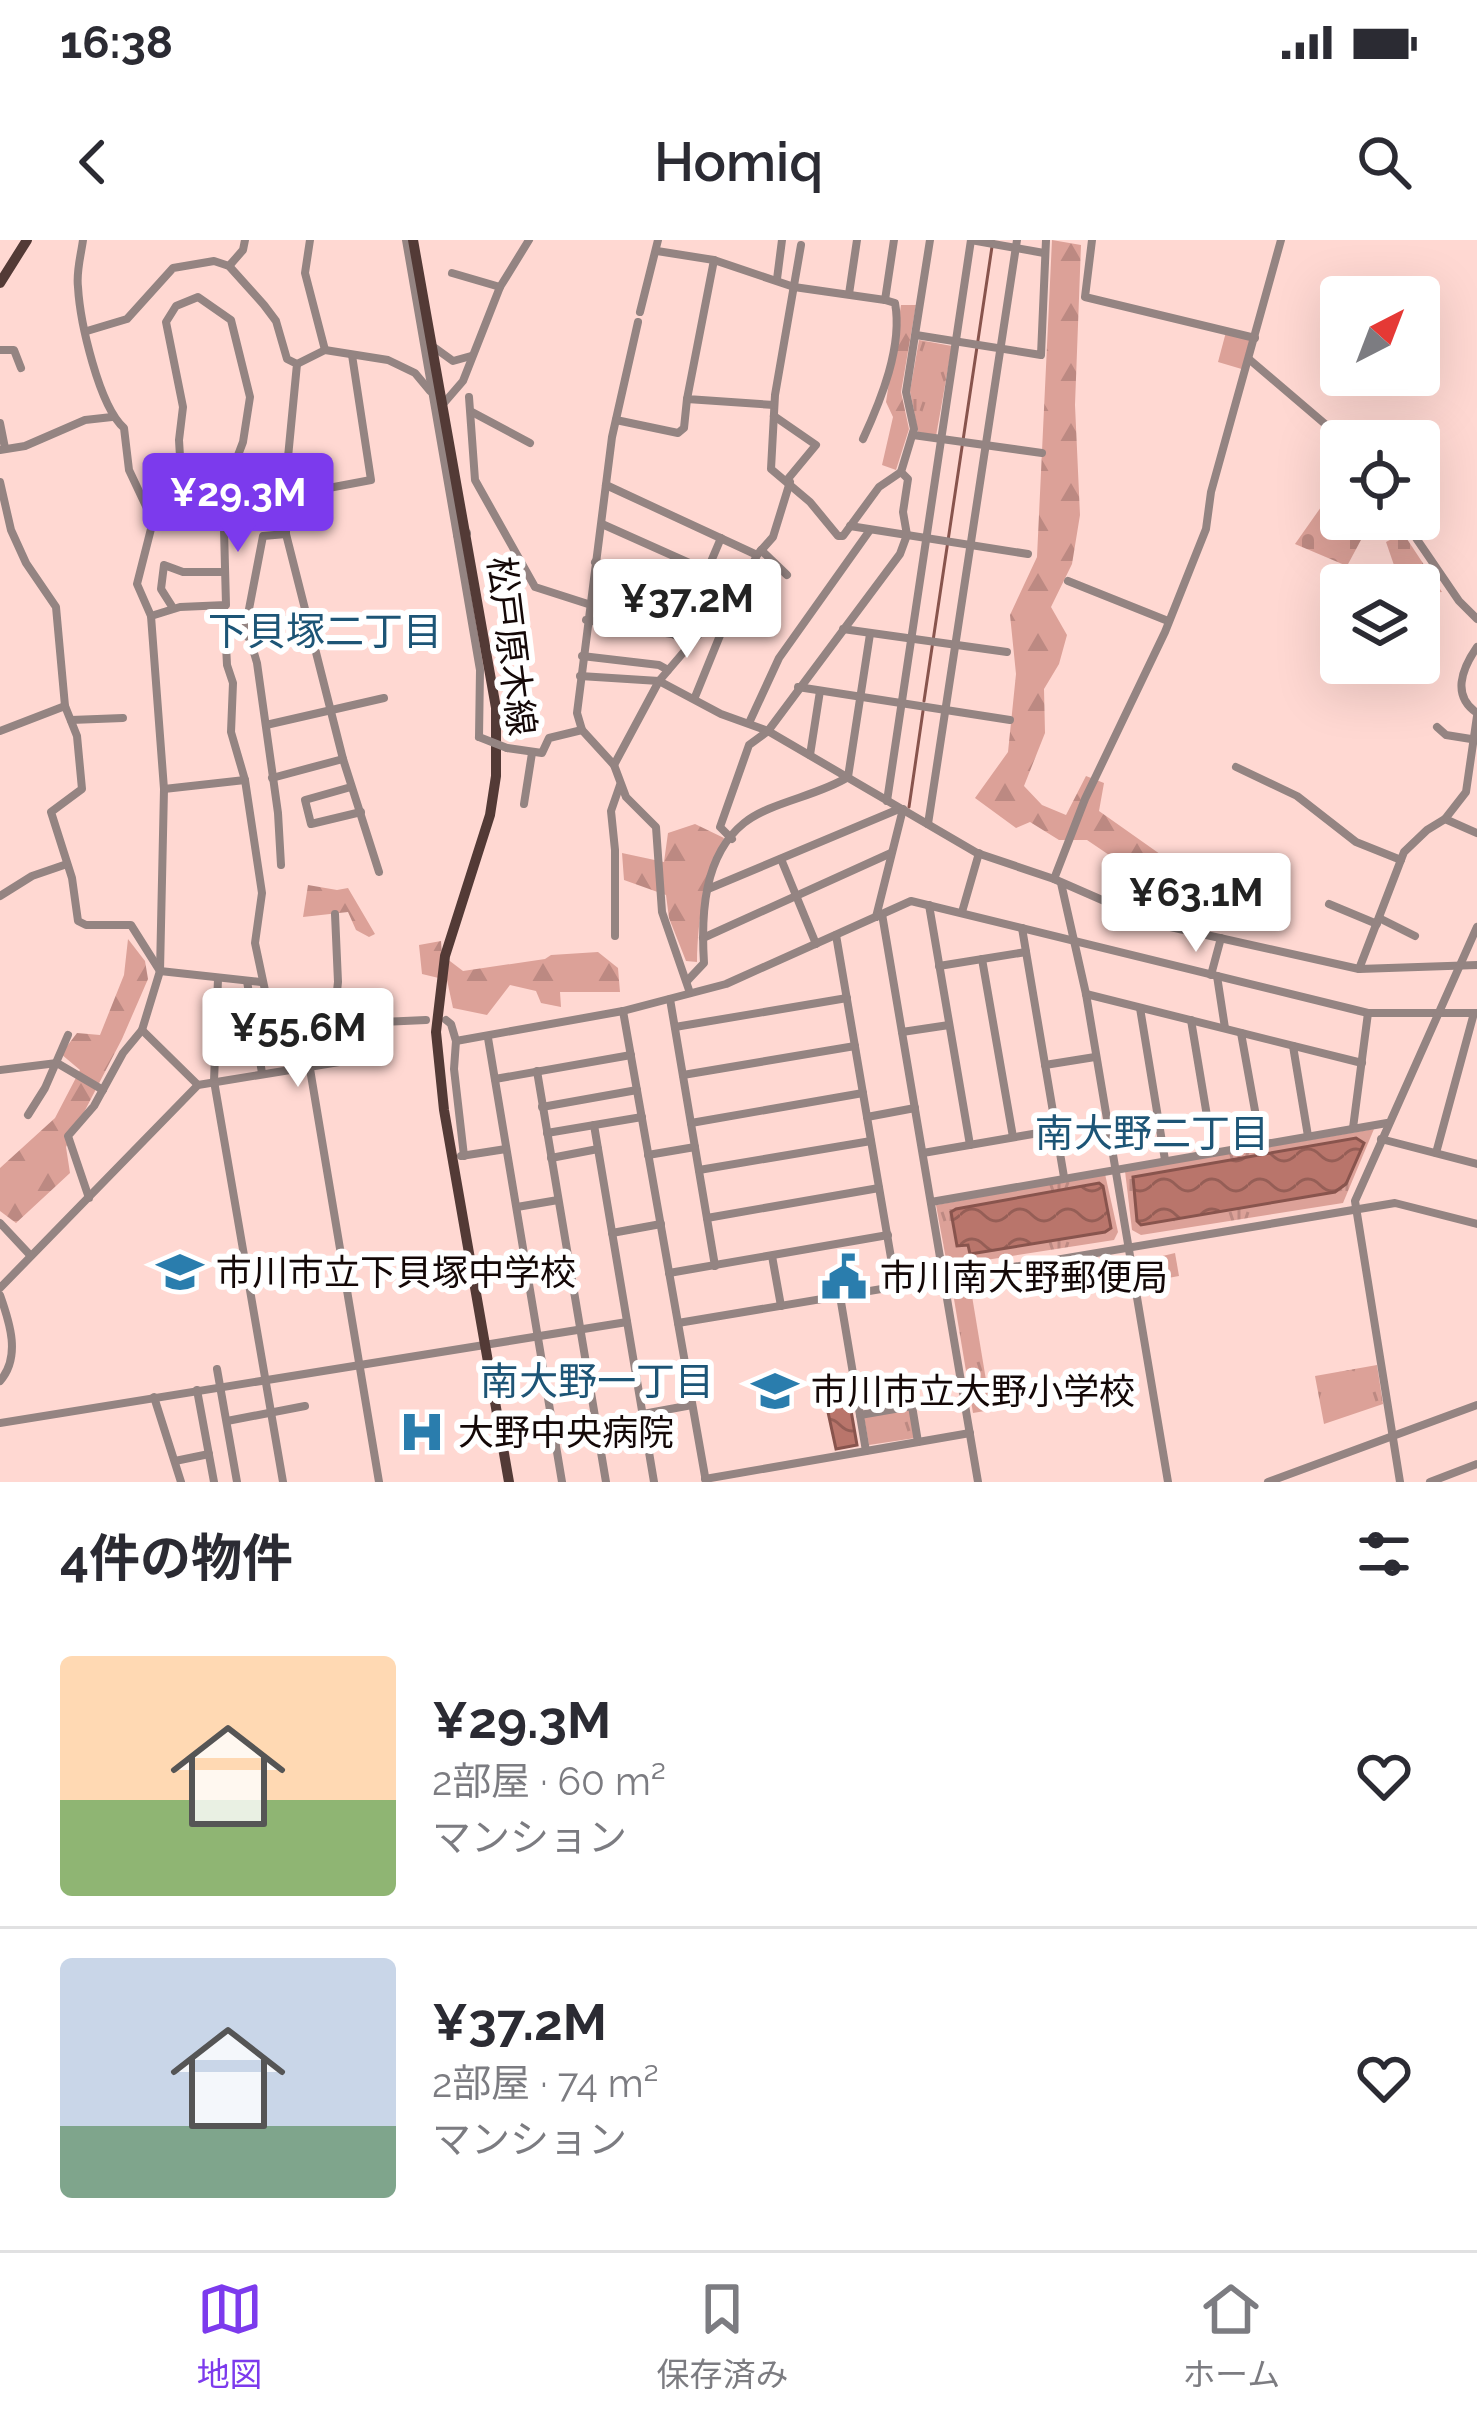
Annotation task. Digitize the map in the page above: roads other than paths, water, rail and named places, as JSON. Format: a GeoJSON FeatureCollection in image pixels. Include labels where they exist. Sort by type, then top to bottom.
{"type":"FeatureCollection","features":[{"type":"Feature","properties":{"kind":"main road"},"geometry":{"type":"LineString","coordinates":[[2,276],[27,240]]}},
{"type":"Feature","properties":{"kind":"main road","name":"松戸原木線"},"geometry":{"type":"LineString","coordinates":[[410,240],[444,403],[462,534],[496,708],[490,815],[445,956],[437,998],[437,1057],[459,1157],[509,1482]]}},
{"type":"Feature","properties":{"kind":"street"},"geometry":{"type":"LineString","coordinates":[[83,240],[77,288],[87,345],[112,417],[124,428],[129,470],[150,512],[153,529],[137,584],[151,616],[164,789],[160,971],[142,1030],[68,1136],[89,1198]]}},
{"type":"Feature","properties":{"kind":"street"},"geometry":{"type":"LineString","coordinates":[[229,266],[245,240]]}},
{"type":"Feature","properties":{"kind":"street"},"geometry":{"type":"LineString","coordinates":[[310,240],[305,273],[326,350]]}},
{"type":"Feature","properties":{"kind":"street"},"geometry":{"type":"LineString","coordinates":[[410,240],[432,392],[462,534],[480,670],[479,737],[507,748],[542,753],[549,738],[582,730]]}},
{"type":"Feature","properties":{"kind":"street"},"geometry":{"type":"LineString","coordinates":[[444,403],[463,381],[500,287],[529,240]]}},
{"type":"Feature","properties":{"kind":"street"},"geometry":{"type":"LineString","coordinates":[[658,240],[615,420],[577,712],[582,730],[614,765],[620,785],[656,827],[662,912],[691,993]]}},
{"type":"Feature","properties":{"kind":"street"},"geometry":{"type":"LineString","coordinates":[[777,279],[782,240]]}},
{"type":"Feature","properties":{"kind":"street"},"geometry":{"type":"LineString","coordinates":[[849,295],[857,240]]}},
{"type":"Feature","properties":{"kind":"street"},"geometry":{"type":"LineString","coordinates":[[885,300],[894,240]]}},
{"type":"Feature","properties":{"kind":"street"},"geometry":{"type":"LineString","coordinates":[[801,245],[773,410],[771,469],[789,481],[838,536],[879,487],[901,472],[913,435],[906,392],[930,240]]}},
{"type":"Feature","properties":{"kind":"street"},"geometry":{"type":"LineString","coordinates":[[887,800],[970,240],[1017,244],[1044,253]]}},
{"type":"Feature","properties":{"kind":"street"},"geometry":{"type":"LineString","coordinates":[[916,335],[1041,355],[1046,240]]}},
{"type":"Feature","properties":{"kind":"street"},"geometry":{"type":"LineString","coordinates":[[1092,240],[1084,297],[1255,338]]}},
{"type":"Feature","properties":{"kind":"street"},"geometry":{"type":"LineString","coordinates":[[1168,1482],[1086,994],[1058,881],[1068,838],[1206,529],[1210,492],[1281,240]]}},
{"type":"Feature","properties":{"kind":"street"},"geometry":{"type":"LineString","coordinates":[[928,824],[1017,244]]}},
{"type":"Feature","properties":{"kind":"street"},"geometry":{"type":"LineString","coordinates":[[658,251],[714,260],[794,287],[895,303],[898,320],[885,392],[863,439]]}},
{"type":"Feature","properties":{"kind":"street"},"geometry":{"type":"LineString","coordinates":[[615,420],[678,433],[684,428],[714,260]]}},
{"type":"Feature","properties":{"kind":"street"},"geometry":{"type":"LineString","coordinates":[[87,331],[127,320],[173,268],[214,261],[229,266],[276,321],[287,359],[297,364]]}},
{"type":"Feature","properties":{"kind":"street"},"geometry":{"type":"LineString","coordinates":[[452,273],[500,287]]}},
{"type":"Feature","properties":{"kind":"street"},"geometry":{"type":"LineString","coordinates":[[150,512],[170,505],[181,473],[178,440],[183,407],[166,322],[176,306],[198,297],[231,320],[250,397],[243,442],[229,479],[224,610],[227,665],[233,683],[231,731],[245,779],[262,893],[255,943],[260,982],[270,1000],[302,1021],[332,1026],[425,1020]]}},
{"type":"Feature","properties":{"kind":"street"},"geometry":{"type":"LineString","coordinates":[[430,336],[446,359],[471,356]]}},
{"type":"Feature","properties":{"kind":"street"},"geometry":{"type":"LineString","coordinates":[[0,350],[14,350],[21,368]]}},
{"type":"Feature","properties":{"kind":"street"},"geometry":{"type":"LineString","coordinates":[[297,364],[326,350],[388,360],[407,368],[432,392]]}},
{"type":"Feature","properties":{"kind":"street"},"geometry":{"type":"LineString","coordinates":[[318,490],[371,480],[352,355]]}},
{"type":"Feature","properties":{"kind":"street"},"geometry":{"type":"LineString","coordinates":[[1250,360],[1320,420]]}},
{"type":"Feature","properties":{"kind":"street"},"geometry":{"type":"LineString","coordinates":[[297,364],[286,478],[286,534],[330,712],[379,872]]}},
{"type":"Feature","properties":{"kind":"street"},"geometry":{"type":"LineString","coordinates":[[470,398],[475,480],[535,587],[588,604]]}},
{"type":"Feature","properties":{"kind":"street"},"geometry":{"type":"LineString","coordinates":[[687,399],[773,410],[815,445],[789,481],[773,537],[759,552],[742,586],[695,697]]}},
{"type":"Feature","properties":{"kind":"street"},"geometry":{"type":"LineString","coordinates":[[470,412],[530,443]]}},
{"type":"Feature","properties":{"kind":"street"},"geometry":{"type":"LineString","coordinates":[[0,423],[3,449],[25,446],[85,420],[112,417]]}},
{"type":"Feature","properties":{"kind":"street"},"geometry":{"type":"LineString","coordinates":[[913,435],[1042,453]]}},
{"type":"Feature","properties":{"kind":"street"},"geometry":{"type":"LineString","coordinates":[[732,838],[720,827],[749,745],[768,731],[841,629],[889,574],[907,535],[903,512],[908,478],[901,472]]}},
{"type":"Feature","properties":{"kind":"street"},"geometry":{"type":"LineString","coordinates":[[0,482],[11,530],[32,577],[56,607],[65,706],[77,736],[82,789],[51,812],[68,864],[78,921],[131,925],[160,971],[260,982]]}},
{"type":"Feature","properties":{"kind":"street"},"geometry":{"type":"LineString","coordinates":[[607,485],[759,552],[787,575]]}},
{"type":"Feature","properties":{"kind":"street"},"geometry":{"type":"LineString","coordinates":[[175,495],[226,507]]}},
{"type":"Feature","properties":{"kind":"street"},"geometry":{"type":"LineString","coordinates":[[602,524],[742,586]]}},
{"type":"Feature","properties":{"kind":"street"},"geometry":{"type":"LineString","coordinates":[[850,526],[1028,554]]}},
{"type":"Feature","properties":{"kind":"street"},"geometry":{"type":"LineString","coordinates":[[0,534],[11,530]]}},
{"type":"Feature","properties":{"kind":"street"},"geometry":{"type":"LineString","coordinates":[[749,723],[779,658],[870,530]]}},
{"type":"Feature","properties":{"kind":"street"},"geometry":{"type":"LineString","coordinates":[[244,631],[263,536],[286,534]]}},
{"type":"Feature","properties":{"kind":"street"},"geometry":{"type":"LineString","coordinates":[[707,571],[721,538]]}},
{"type":"Feature","properties":{"kind":"street"},"geometry":{"type":"LineString","coordinates":[[1417,540],[1477,619]]}},
{"type":"Feature","properties":{"kind":"street"},"geometry":{"type":"LineString","coordinates":[[595,562],[728,619]]}},
{"type":"Feature","properties":{"kind":"street"},"geometry":{"type":"LineString","coordinates":[[173,608],[161,589],[164,566],[183,572],[225,572]]}},
{"type":"Feature","properties":{"kind":"street"},"geometry":{"type":"LineString","coordinates":[[1068,581],[1168,621]]}},
{"type":"Feature","properties":{"kind":"street"},"geometry":{"type":"LineString","coordinates":[[151,616],[173,608],[224,610],[244,631],[257,663],[281,865]]}},
{"type":"Feature","properties":{"kind":"street"},"geometry":{"type":"LineString","coordinates":[[586,620],[672,634],[691,643]]}},
{"type":"Feature","properties":{"kind":"street"},"geometry":{"type":"LineString","coordinates":[[841,629],[1007,652]]}},
{"type":"Feature","properties":{"kind":"street"},"geometry":{"type":"LineString","coordinates":[[614,765],[659,681],[700,633],[721,633]]}},
{"type":"Feature","properties":{"kind":"street"},"geometry":{"type":"LineString","coordinates":[[848,777],[870,634]]}},
{"type":"Feature","properties":{"kind":"street"},"geometry":{"type":"LineString","coordinates":[[1359,969],[1401,860],[1466,792],[1477,714],[1463,704],[1459,690],[1477,647]]}},
{"type":"Feature","properties":{"kind":"street"},"geometry":{"type":"LineString","coordinates":[[582,656],[658,664],[668,670]]}},
{"type":"Feature","properties":{"kind":"street"},"geometry":{"type":"LineString","coordinates":[[580,676],[659,681],[722,714],[768,731],[979,853],[1058,881],[1132,916],[1359,969],[1477,964]]}},
{"type":"Feature","properties":{"kind":"street"},"geometry":{"type":"LineString","coordinates":[[798,687],[1010,720]]}},
{"type":"Feature","properties":{"kind":"street"},"geometry":{"type":"LineString","coordinates":[[810,755],[820,691]]}},
{"type":"Feature","properties":{"kind":"street"},"geometry":{"type":"LineString","coordinates":[[266,725],[384,698]]}},
{"type":"Feature","properties":{"kind":"street"},"geometry":{"type":"LineString","coordinates":[[0,731],[65,706]]}},
{"type":"Feature","properties":{"kind":"street"},"geometry":{"type":"LineString","coordinates":[[71,720],[123,718]]}},
{"type":"Feature","properties":{"kind":"street"},"geometry":{"type":"LineString","coordinates":[[1437,727],[1446,735],[1471,740]]}},
{"type":"Feature","properties":{"kind":"street"},"geometry":{"type":"LineString","coordinates":[[524,804],[532,753]]}},
{"type":"Feature","properties":{"kind":"street"},"geometry":{"type":"LineString","coordinates":[[272,778],[343,759]]}},
{"type":"Feature","properties":{"kind":"street"},"geometry":{"type":"LineString","coordinates":[[1236,767],[1297,796],[1355,842],[1401,860]]}},
{"type":"Feature","properties":{"kind":"street"},"geometry":{"type":"LineString","coordinates":[[688,980],[704,963],[702,900],[732,838],[746,821],[848,777]]}},
{"type":"Feature","properties":{"kind":"street"},"geometry":{"type":"LineString","coordinates":[[164,789],[245,779]]}},
{"type":"Feature","properties":{"kind":"street"},"geometry":{"type":"LineString","coordinates":[[615,936],[610,811],[620,785]]}},
{"type":"Feature","properties":{"kind":"street"},"geometry":{"type":"LineString","coordinates":[[351,787],[305,800],[311,824],[362,812]]}},
{"type":"Feature","properties":{"kind":"street"},"geometry":{"type":"LineString","coordinates":[[902,809],[879,915],[978,1482]]}},
{"type":"Feature","properties":{"kind":"street"},"geometry":{"type":"LineString","coordinates":[[708,889],[902,809]]}},
{"type":"Feature","properties":{"kind":"street"},"geometry":{"type":"LineString","coordinates":[[1445,819],[1477,833]]}},
{"type":"Feature","properties":{"kind":"street"},"geometry":{"type":"LineString","coordinates":[[703,938],[891,853]]}},
{"type":"Feature","properties":{"kind":"street"},"geometry":{"type":"LineString","coordinates":[[962,912],[979,853]]}},
{"type":"Feature","properties":{"kind":"street"},"geometry":{"type":"LineString","coordinates":[[781,859],[816,944]]}},
{"type":"Feature","properties":{"kind":"street"},"geometry":{"type":"LineString","coordinates":[[0,896],[32,876],[68,864]]}},
{"type":"Feature","properties":{"kind":"street"},"geometry":{"type":"LineString","coordinates":[[456,1041],[623,1011],[726,984],[911,901],[1368,1013],[1475,1013],[1436,1153]]}},
{"type":"Feature","properties":{"kind":"street"},"geometry":{"type":"LineString","coordinates":[[1329,904],[1415,936]]}},
{"type":"Feature","properties":{"kind":"street"},"geometry":{"type":"LineString","coordinates":[[929,905],[970,1145]]}},
{"type":"Feature","properties":{"kind":"street"},"geometry":{"type":"LineString","coordinates":[[332,1026],[338,982],[334,914]]}},
{"type":"Feature","properties":{"kind":"street"},"geometry":{"type":"LineString","coordinates":[[1400,1482],[1355,1209],[1381,1138],[1477,927]]}},
{"type":"Feature","properties":{"kind":"street"},"geometry":{"type":"LineString","coordinates":[[1022,928],[1064,1177]]}},
{"type":"Feature","properties":{"kind":"street"},"geometry":{"type":"LineString","coordinates":[[836,935],[896,1287]]}},
{"type":"Feature","properties":{"kind":"street"},"geometry":{"type":"LineString","coordinates":[[1221,938],[1214,975],[1226,1029]]}},
{"type":"Feature","properties":{"kind":"street"},"geometry":{"type":"LineString","coordinates":[[939,966],[1026,952]]}},
{"type":"Feature","properties":{"kind":"street"},"geometry":{"type":"LineString","coordinates":[[982,959],[1013,1137]]}},
{"type":"Feature","properties":{"kind":"street"},"geometry":{"type":"LineString","coordinates":[[218,979],[214,1081],[283,1482]]}},
{"type":"Feature","properties":{"kind":"street"},"geometry":{"type":"LineString","coordinates":[[247,981],[262,1072]]}},
{"type":"Feature","properties":{"kind":"street"},"geometry":{"type":"LineString","coordinates":[[1086,994],[1362,1063]]}},
{"type":"Feature","properties":{"kind":"street"},"geometry":{"type":"LineString","coordinates":[[675,1027],[847,998]]}},
{"type":"Feature","properties":{"kind":"street"},"geometry":{"type":"LineString","coordinates":[[670,999],[716,1266]]}},
{"type":"Feature","properties":{"kind":"street"},"geometry":{"type":"LineString","coordinates":[[1140,1008],[1166,1160]]}},
{"type":"Feature","properties":{"kind":"street"},"geometry":{"type":"LineString","coordinates":[[623,1011],[705,1480],[970,1433]]}},
{"type":"Feature","properties":{"kind":"street"},"geometry":{"type":"LineString","coordinates":[[1353,1129],[1368,1013]]}},
{"type":"Feature","properties":{"kind":"street"},"geometry":{"type":"LineString","coordinates":[[446,1020],[456,1041],[459,1157],[506,1149]]}},
{"type":"Feature","properties":{"kind":"street"},"geometry":{"type":"LineString","coordinates":[[1191,1020],[1213,1152]]}},
{"type":"Feature","properties":{"kind":"street"},"geometry":{"type":"LineString","coordinates":[[302,1021],[380,1482]]}},
{"type":"Feature","properties":{"kind":"street"},"geometry":{"type":"LineString","coordinates":[[902,1032],[950,1025]]}},
{"type":"Feature","properties":{"kind":"street"},"geometry":{"type":"LineString","coordinates":[[142,1030],[198,1084]]}},
{"type":"Feature","properties":{"kind":"street"},"geometry":{"type":"LineString","coordinates":[[1241,1033],[1261,1144]]}},
{"type":"Feature","properties":{"kind":"street"},"geometry":{"type":"LineString","coordinates":[[28,1115],[68,1035]]}},
{"type":"Feature","properties":{"kind":"street"},"geometry":{"type":"LineString","coordinates":[[488,1038],[562,1482]]}},
{"type":"Feature","properties":{"kind":"street"},"geometry":{"type":"LineString","coordinates":[[683,1075],[855,1046]]}},
{"type":"Feature","properties":{"kind":"street"},"geometry":{"type":"LineString","coordinates":[[1293,1046],[1308,1136]]}},
{"type":"Feature","properties":{"kind":"street"},"geometry":{"type":"LineString","coordinates":[[1,1381],[10,1366],[12,1337],[0,1292],[30,1255],[198,1084],[376,1055]]}},
{"type":"Feature","properties":{"kind":"street"},"geometry":{"type":"LineString","coordinates":[[495,1079],[631,1055]]}},
{"type":"Feature","properties":{"kind":"street"},"geometry":{"type":"LineString","coordinates":[[1045,1065],[1096,1057]]}},
{"type":"Feature","properties":{"kind":"street"},"geometry":{"type":"LineString","coordinates":[[0,1070],[56,1063],[103,1090]]}},
{"type":"Feature","properties":{"kind":"street"},"geometry":{"type":"LineString","coordinates":[[537,1071],[606,1482]]}},
{"type":"Feature","properties":{"kind":"street"},"geometry":{"type":"LineString","coordinates":[[542,1107],[637,1090]]}},
{"type":"Feature","properties":{"kind":"street"},"geometry":{"type":"LineString","coordinates":[[691,1123],[863,1093]]}},
{"type":"Feature","properties":{"kind":"street"},"geometry":{"type":"LineString","coordinates":[[867,1117],[915,1108]]}},
{"type":"Feature","properties":{"kind":"street"},"geometry":{"type":"LineString","coordinates":[[547,1133],[642,1117]]}},
{"type":"Feature","properties":{"kind":"street"},"geometry":{"type":"LineString","coordinates":[[931,1202],[1388,1123]]}},
{"type":"Feature","properties":{"kind":"street"},"geometry":{"type":"LineString","coordinates":[[594,1125],[651,1482]]}},
{"type":"Feature","properties":{"kind":"street"},"geometry":{"type":"LineString","coordinates":[[923,1154],[1056,1130]]}},
{"type":"Feature","properties":{"kind":"street"},"geometry":{"type":"LineString","coordinates":[[1381,1138],[1477,1164]]}},
{"type":"Feature","properties":{"kind":"street"},"geometry":{"type":"LineString","coordinates":[[699,1170],[872,1141]]}},
{"type":"Feature","properties":{"kind":"street"},"geometry":{"type":"LineString","coordinates":[[648,1155],[695,1148]]}},
{"type":"Feature","properties":{"kind":"street"},"geometry":{"type":"LineString","coordinates":[[551,1157],[598,1149]]}},
{"type":"Feature","properties":{"kind":"street"},"geometry":{"type":"LineString","coordinates":[[707,1218],[879,1188]]}},
{"type":"Feature","properties":{"kind":"street"},"geometry":{"type":"LineString","coordinates":[[517,1207],[558,1200]]}},
{"type":"Feature","properties":{"kind":"street"},"geometry":{"type":"LineString","coordinates":[[678,1323],[1395,1203],[1477,1224]]}},
{"type":"Feature","properties":{"kind":"street"},"geometry":{"type":"LineString","coordinates":[[0,1222],[30,1255]]}},
{"type":"Feature","properties":{"kind":"street"},"geometry":{"type":"LineString","coordinates":[[612,1233],[661,1225]]}},
{"type":"Feature","properties":{"kind":"street"},"geometry":{"type":"LineString","coordinates":[[669,1273],[888,1235]]}},
{"type":"Feature","properties":{"kind":"street"},"geometry":{"type":"LineString","coordinates":[[772,1256],[782,1306]]}},
{"type":"Feature","properties":{"kind":"street"},"geometry":{"type":"LineString","coordinates":[[840,1297],[866,1451]]}},
{"type":"Feature","properties":{"kind":"street"},"geometry":{"type":"LineString","coordinates":[[0,1423],[627,1322]]}},
{"type":"Feature","properties":{"kind":"street"},"geometry":{"type":"LineString","coordinates":[[0,1363],[1,1381]]}},
{"type":"Feature","properties":{"kind":"street"},"geometry":{"type":"LineString","coordinates":[[217,1369],[237,1482]]}},
{"type":"Feature","properties":{"kind":"street"},"geometry":{"type":"LineString","coordinates":[[197,1390],[214,1482]]}},
{"type":"Feature","properties":{"kind":"street"},"geometry":{"type":"LineString","coordinates":[[154,1397],[181,1482]]}},
{"type":"Feature","properties":{"kind":"street"},"geometry":{"type":"LineString","coordinates":[[643,1414],[692,1405]]}},
{"type":"Feature","properties":{"kind":"street"},"geometry":{"type":"LineString","coordinates":[[1268,1482],[1477,1405]]}},
{"type":"Feature","properties":{"kind":"street"},"geometry":{"type":"LineString","coordinates":[[226,1421],[305,1406]]}},
{"type":"Feature","properties":{"kind":"street"},"geometry":{"type":"LineString","coordinates":[[860,1414],[912,1406],[918,1442]]}},
{"type":"Feature","properties":{"kind":"street"},"geometry":{"type":"LineString","coordinates":[[174,1461],[208,1454]]}},
{"type":"Feature","properties":{"kind":"street"},"geometry":{"type":"LineString","coordinates":[[1430,1482],[1476,1466]]}},
{"type":"Feature","properties":{"kind":"street"},"geometry":{"type":"LineString","coordinates":[[759,1470],[761,1482]]}},
{"type":"Feature","properties":{"kind":"water"},"geometry":{"type":"Polygon","coordinates":[[[1356,1138],[1364,1143],[1346,1184],[1335,1192],[1141,1225],[1137,1221],[1133,1177],[1356,1138]]]}},
{"type":"Feature","properties":{"kind":"water"},"geometry":{"type":"Polygon","coordinates":[[[1099,1183],[1111,1228],[1105,1232],[970,1254],[968,1245],[957,1246],[951,1212],[956,1209],[1099,1183]]]}},
{"type":"Feature","properties":{"kind":"water"},"geometry":{"type":"Polygon","coordinates":[[[849,1399],[857,1445],[836,1449],[826,1403],[849,1399]]]}},
{"type":"Feature","properties":{"kind":"waterway"},"geometry":{"type":"LineString","coordinates":[[924,701],[993,240]]}},
{"type":"Feature","properties":{"kind":"waterway"},"geometry":{"type":"LineString","coordinates":[[909,807],[923,711]]}},
{"type":"Feature","properties":{"kind":"place","name":"市川市立下貝塚中学校"},"geometry":{"type":"Point","coordinates":[180,1272]}},
{"type":"Feature","properties":{"kind":"place","name":"市川南大野郵便局"},"geometry":{"type":"Point","coordinates":[844,1277]}},
{"type":"Feature","properties":{"kind":"place","name":"市川市立大野小学校"},"geometry":{"type":"Point","coordinates":[775,1391]}},
{"type":"Feature","properties":{"kind":"place","name":"大野中央病院"},"geometry":{"type":"Point","coordinates":[422,1432]}},
{"type":"Feature","properties":{"kind":"district","name":"下貝塚二丁目"},"geometry":{"type":"Point","coordinates":[325,631]}},
{"type":"Feature","properties":{"kind":"district","name":"南大野二丁目"},"geometry":{"type":"Point","coordinates":[1152,1133]}},
{"type":"Feature","properties":{"kind":"district","name":"南大野一丁目"},"geometry":{"type":"Point","coordinates":[597,1381]}}]}
